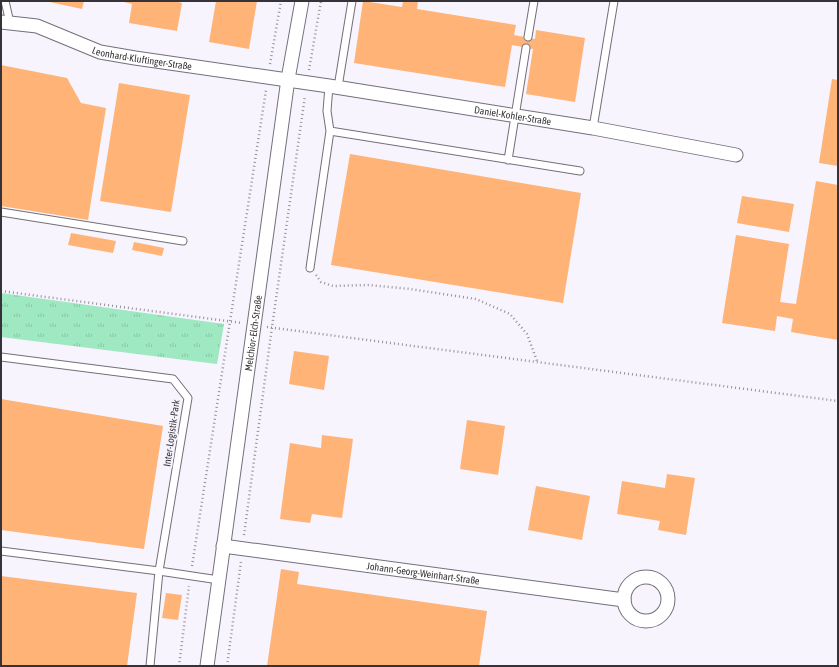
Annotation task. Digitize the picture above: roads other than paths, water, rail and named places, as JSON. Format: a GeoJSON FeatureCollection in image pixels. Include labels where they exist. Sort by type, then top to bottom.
{"type":"FeatureCollection","features":[{"type":"Feature","properties":{"kind":"street","name":"Melchior-Elch-Straße"},"geometry":{"type":"LineString","coordinates":[[207,666],[288,79],[302,1]]}},
{"type":"Feature","properties":{"kind":"street","name":"Leonhard-Kluftinger-Straße"},"geometry":{"type":"LineString","coordinates":[[5,23],[37,26],[100,52],[288,79]]}},
{"type":"Feature","properties":{"kind":"street","name":"Daniel-Kohler-Straße"},"geometry":{"type":"LineString","coordinates":[[288,79],[593,128],[736,155]]}},
{"type":"Feature","properties":{"kind":"street","name":"Johann-Georg-Weinhart-Straße"},"geometry":{"type":"LineString","coordinates":[[223,546],[624,600]]}},
{"type":"Feature","properties":{"kind":"lane"},"geometry":{"type":"LineString","coordinates":[[5,1],[5,23]]}},
{"type":"Feature","properties":{"kind":"lane"},"geometry":{"type":"LineString","coordinates":[[310,268],[330,131],[327,110],[334,87],[352,1]]}},
{"type":"Feature","properties":{"kind":"lane"},"geometry":{"type":"LineString","coordinates":[[528,37],[534,1]]}},
{"type":"Feature","properties":{"kind":"lane"},"geometry":{"type":"LineString","coordinates":[[593,128],[614,1]]}},
{"type":"Feature","properties":{"kind":"lane"},"geometry":{"type":"LineString","coordinates":[[508,160],[526,48]]}},
{"type":"Feature","properties":{"kind":"lane"},"geometry":{"type":"LineString","coordinates":[[330,131],[580,171]]}},
{"type":"Feature","properties":{"kind":"lane"},"geometry":{"type":"LineString","coordinates":[[1,212],[183,241]]}},
{"type":"Feature","properties":{"kind":"lane","name":"Inter-Logistik-Park"},"geometry":{"type":"LineString","coordinates":[[1,357],[173,379],[188,398],[159,571],[150,666]]}},
{"type":"Feature","properties":{"kind":"lane"},"geometry":{"type":"LineString","coordinates":[[1,551],[219,580]]}}]}
